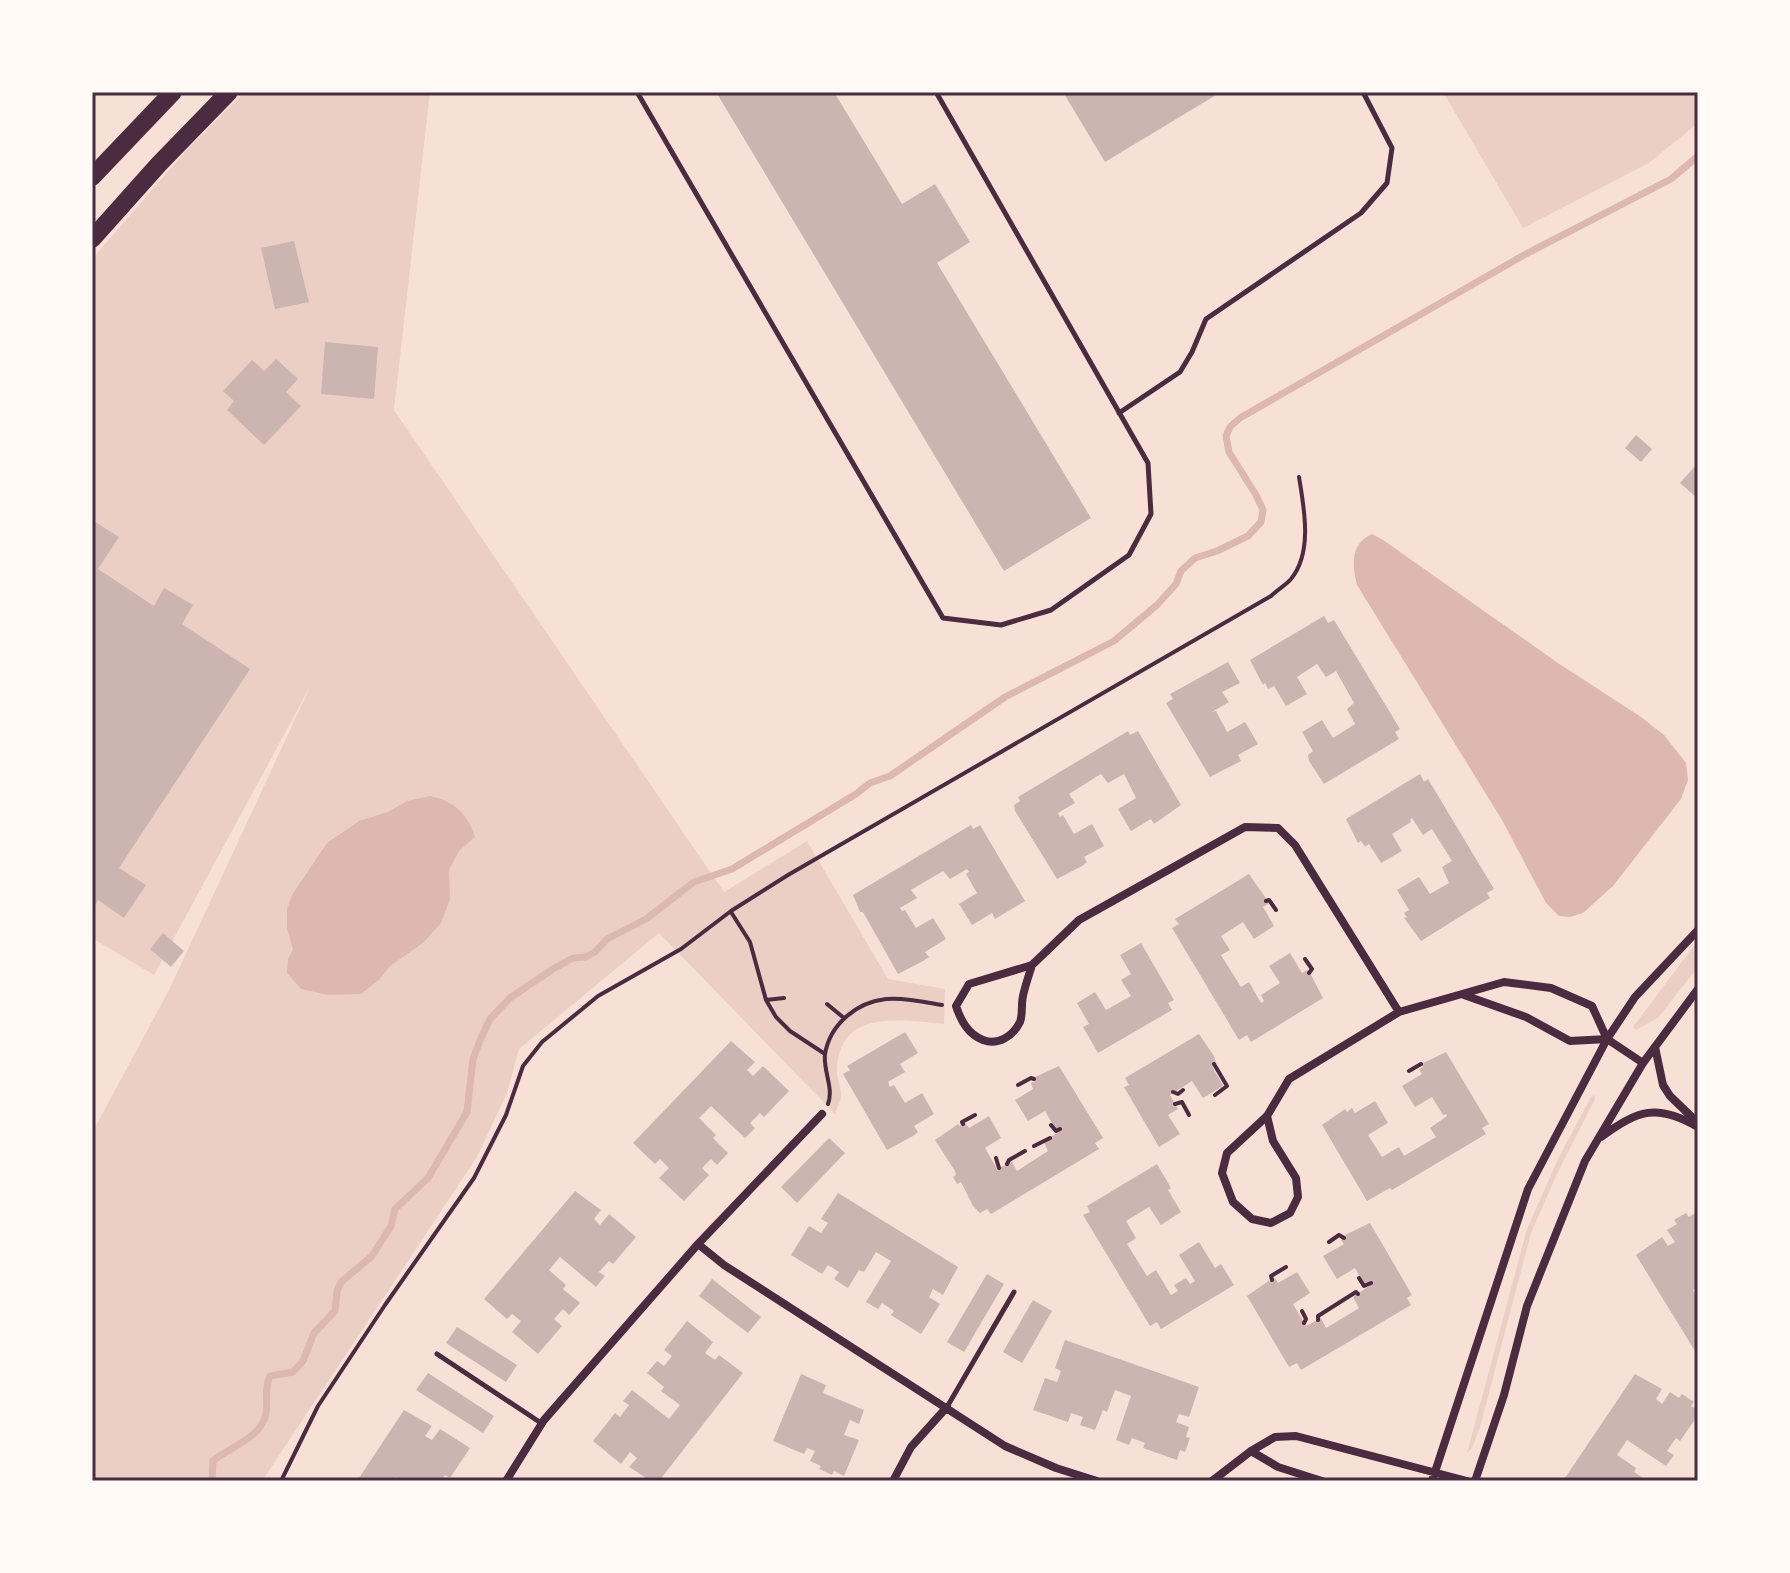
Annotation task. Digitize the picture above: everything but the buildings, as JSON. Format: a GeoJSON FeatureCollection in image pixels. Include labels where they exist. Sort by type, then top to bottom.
{"type":"FeatureCollection","features":[{"type":"Feature","properties":{"kind":"main road"},"geometry":{"type":"LineString","coordinates":[[92,177],[173,92]]}},
{"type":"Feature","properties":{"kind":"main road"},"geometry":{"type":"LineString","coordinates":[[92,239],[229,92]]}},
{"type":"Feature","properties":{"kind":"street"},"geometry":{"type":"LineString","coordinates":[[1032,965],[1023,996],[1021,1020],[1011,1035],[995,1042],[986,1042],[973,1035],[961,1020],[956,1006],[969,984],[1032,965],[1079,920],[1245,827],[1278,828],[1295,845],[1399,1012]]}},
{"type":"Feature","properties":{"kind":"street"},"geometry":{"type":"LineString","coordinates":[[1433,1476],[1528,1189],[1607,1039],[1635,997],[1698,930]]}},
{"type":"Feature","properties":{"kind":"street"},"geometry":{"type":"LineString","coordinates":[[1267,1116],[1273,1141],[1296,1178],[1298,1197],[1290,1213],[1271,1223],[1252,1219],[1233,1202],[1222,1173],[1227,1153],[1267,1116],[1289,1079],[1399,1012],[1504,982],[1551,988],[1592,1006],[1607,1039],[1643,1063]]}},
{"type":"Feature","properties":{"kind":"street"},"geometry":{"type":"LineString","coordinates":[[1475,1481],[1504,1395],[1527,1306],[1585,1161],[1654,1046],[1698,989]]}},
{"type":"Feature","properties":{"kind":"street"},"geometry":{"type":"LineString","coordinates":[[1463,995],[1526,1017],[1570,1041],[1607,1039]]}},
{"type":"Feature","properties":{"kind":"street"},"geometry":{"type":"LineString","coordinates":[[1654,1046],[1663,1085],[1698,1125]]}},
{"type":"Feature","properties":{"kind":"street"},"geometry":{"type":"LineString","coordinates":[[1597,1140],[1624,1120],[1651,1111],[1673,1114],[1698,1125]]}},
{"type":"Feature","properties":{"kind":"street"},"geometry":{"type":"LineString","coordinates":[[506,1481],[541,1423],[698,1244],[822,1114]]}},
{"type":"Feature","properties":{"kind":"street"},"geometry":{"type":"LineString","coordinates":[[698,1244],[724,1265],[1005,1446],[1056,1468],[1097,1481]]}},
{"type":"Feature","properties":{"kind":"street"},"geometry":{"type":"LineString","coordinates":[[893,1481],[911,1447],[947,1407]]}},
{"type":"Feature","properties":{"kind":"street"},"geometry":{"type":"LineString","coordinates":[[1212,1481],[1275,1437],[1296,1436],[1433,1476],[1467,1481]]}},
{"type":"Feature","properties":{"kind":"street"},"geometry":{"type":"LineString","coordinates":[[1251,1451],[1278,1467],[1322,1481]]}},
{"type":"Feature","properties":{"kind":"lane"},"geometry":{"type":"LineString","coordinates":[[637,92],[943,618],[1001,625],[1051,610],[1129,555],[1151,514],[1148,463],[936,92]]}},
{"type":"Feature","properties":{"kind":"lane"},"geometry":{"type":"LineString","coordinates":[[1119,413],[1180,372],[1206,319],[1361,213],[1387,183],[1392,148],[1363,92]]}},
{"type":"Feature","properties":{"kind":"lane"},"geometry":{"type":"LineString","coordinates":[[947,1407],[1014,1292]]}},
{"type":"Feature","properties":{"kind":"lane"},"geometry":{"type":"LineString","coordinates":[[437,1354],[541,1423]]}},
{"type":"Feature","properties":{"kind":"path"},"geometry":{"type":"LineString","coordinates":[[281,1481],[318,1406],[474,1178],[506,1115],[523,1066],[542,1042],[598,996],[681,949],[731,911],[788,875],[1271,596],[1292,578],[1302,552],[1306,514],[1299,477]]}},
{"type":"Feature","properties":{"kind":"path"},"geometry":{"type":"LineString","coordinates":[[1266,901],[1269,900],[1276,910]]}},
{"type":"Feature","properties":{"kind":"path"},"geometry":{"type":"LineString","coordinates":[[731,911],[750,942],[766,1000],[776,1017],[790,1031],[825,1054]]}},
{"type":"Feature","properties":{"kind":"path"},"geometry":{"type":"LineString","coordinates":[[1305,959],[1312,969],[1309,973]]}},
{"type":"Feature","properties":{"kind":"path"},"geometry":{"type":"LineString","coordinates":[[766,1000],[784,998]]}},
{"type":"Feature","properties":{"kind":"path"},"geometry":{"type":"LineString","coordinates":[[822,1114],[830,1099],[825,1054],[836,1029],[848,1013],[888,998],[945,1005]]}},
{"type":"Feature","properties":{"kind":"path"},"geometry":{"type":"LineString","coordinates":[[827,1004],[844,1019]]}},
{"type":"Feature","properties":{"kind":"path"},"geometry":{"type":"LineString","coordinates":[[1214,1064],[1227,1086],[1215,1095]]}},
{"type":"Feature","properties":{"kind":"path"},"geometry":{"type":"LineString","coordinates":[[1409,1071],[1421,1064]]}},
{"type":"Feature","properties":{"kind":"path"},"geometry":{"type":"LineString","coordinates":[[1018,1085],[1034,1079]]}},
{"type":"Feature","properties":{"kind":"path"},"geometry":{"type":"LineString","coordinates":[[1173,1092],[1178,1094],[1183,1090]]}},
{"type":"Feature","properties":{"kind":"path"},"geometry":{"type":"LineString","coordinates":[[1175,1104],[1182,1102],[1189,1115]]}},
{"type":"Feature","properties":{"kind":"path"},"geometry":{"type":"LineString","coordinates":[[963,1124],[975,1115]]}},
{"type":"Feature","properties":{"kind":"path"},"geometry":{"type":"LineString","coordinates":[[1051,1125],[1056,1131],[1060,1129]]}},
{"type":"Feature","properties":{"kind":"path"},"geometry":{"type":"LineString","coordinates":[[1034,1146],[1050,1138]]}},
{"type":"Feature","properties":{"kind":"path"},"geometry":{"type":"LineString","coordinates":[[1007,1164],[1025,1151]]}},
{"type":"Feature","properties":{"kind":"path"},"geometry":{"type":"LineString","coordinates":[[996,1158],[999,1168]]}},
{"type":"Feature","properties":{"kind":"path"},"geometry":{"type":"LineString","coordinates":[[1329,1242],[1339,1235],[1344,1238]]}},
{"type":"Feature","properties":{"kind":"path"},"geometry":{"type":"LineString","coordinates":[[1272,1280],[1271,1276],[1286,1267]]}},
{"type":"Feature","properties":{"kind":"path"},"geometry":{"type":"LineString","coordinates":[[1359,1278],[1364,1286],[1371,1283]]}},
{"type":"Feature","properties":{"kind":"path"},"geometry":{"type":"LineString","coordinates":[[1318,1320],[1318,1316],[1335,1304],[1356,1292],[1358,1294]]}},
{"type":"Feature","properties":{"kind":"path"},"geometry":{"type":"LineString","coordinates":[[1302,1311],[1306,1319],[1304,1323]]}},
{"type":"Feature","properties":{"kind":"shaded area"},"geometry":{"type":"Polygon","coordinates":[[[244,92],[430,92],[394,410],[724,892],[807,841],[888,979],[945,989],[944,1024],[874,1022],[848,1037],[840,1051],[837,1072],[841,1096],[835,1114],[659,933],[519,1049],[507,1093],[477,1157],[262,1481],[92,1481],[92,1133],[169,990],[311,685],[154,975],[92,938],[92,259],[184,153],[244,92]]]}},
{"type":"Feature","properties":{"kind":"shaded area"},"geometry":{"type":"Polygon","coordinates":[[[1443,92],[1698,92],[1698,123],[1649,163],[1523,228],[1443,92]]]}},
{"type":"Feature","properties":{"kind":"shaded area"},"geometry":{"type":"Polygon","coordinates":[[[1372,534],[1641,717],[1664,735],[1686,763],[1688,780],[1681,799],[1613,886],[1583,913],[1559,916],[1546,903],[1502,820],[1357,585],[1354,570],[1356,549],[1372,534]]]}},
{"type":"Feature","properties":{"kind":"shaded area"},"geometry":{"type":"Polygon","coordinates":[[[430,796],[458,809],[475,837],[459,851],[449,870],[450,899],[441,923],[423,943],[390,966],[379,980],[361,994],[328,995],[301,989],[287,973],[288,959],[293,949],[287,928],[287,909],[292,895],[327,843],[359,821],[388,812],[407,801],[430,796]]]}},
{"type":"Feature","properties":{"kind":"shaded area"},"geometry":{"type":"Polygon","coordinates":[[[1698,940],[1698,967],[1658,1018],[1636,1030],[1633,1027],[1698,940]]]}},
{"type":"Feature","properties":{"kind":"shaded area"},"geometry":{"type":"Polygon","coordinates":[[[1595,1095],[1531,1233],[1480,1427],[1467,1453],[1527,1229],[1559,1157],[1591,1097],[1595,1095]]]}},
{"type":"Feature","properties":{"kind":"waterway"},"geometry":{"type":"LineString","coordinates":[[212,1481],[213,1461],[252,1436],[263,1422],[270,1376],[293,1372],[303,1361],[314,1333],[335,1311],[341,1282],[372,1256],[391,1226],[395,1209],[428,1178],[467,1112],[473,1059],[481,1038],[490,1019],[510,998],[573,958],[586,957],[595,952],[607,939],[646,919],[694,882],[732,869],[870,783],[890,776],[1005,697],[1114,641],[1157,605],[1176,584],[1181,571],[1195,558],[1248,536],[1261,522],[1263,510],[1229,452],[1226,436],[1240,418],[1524,255],[1671,179],[1698,156]]}}]}
